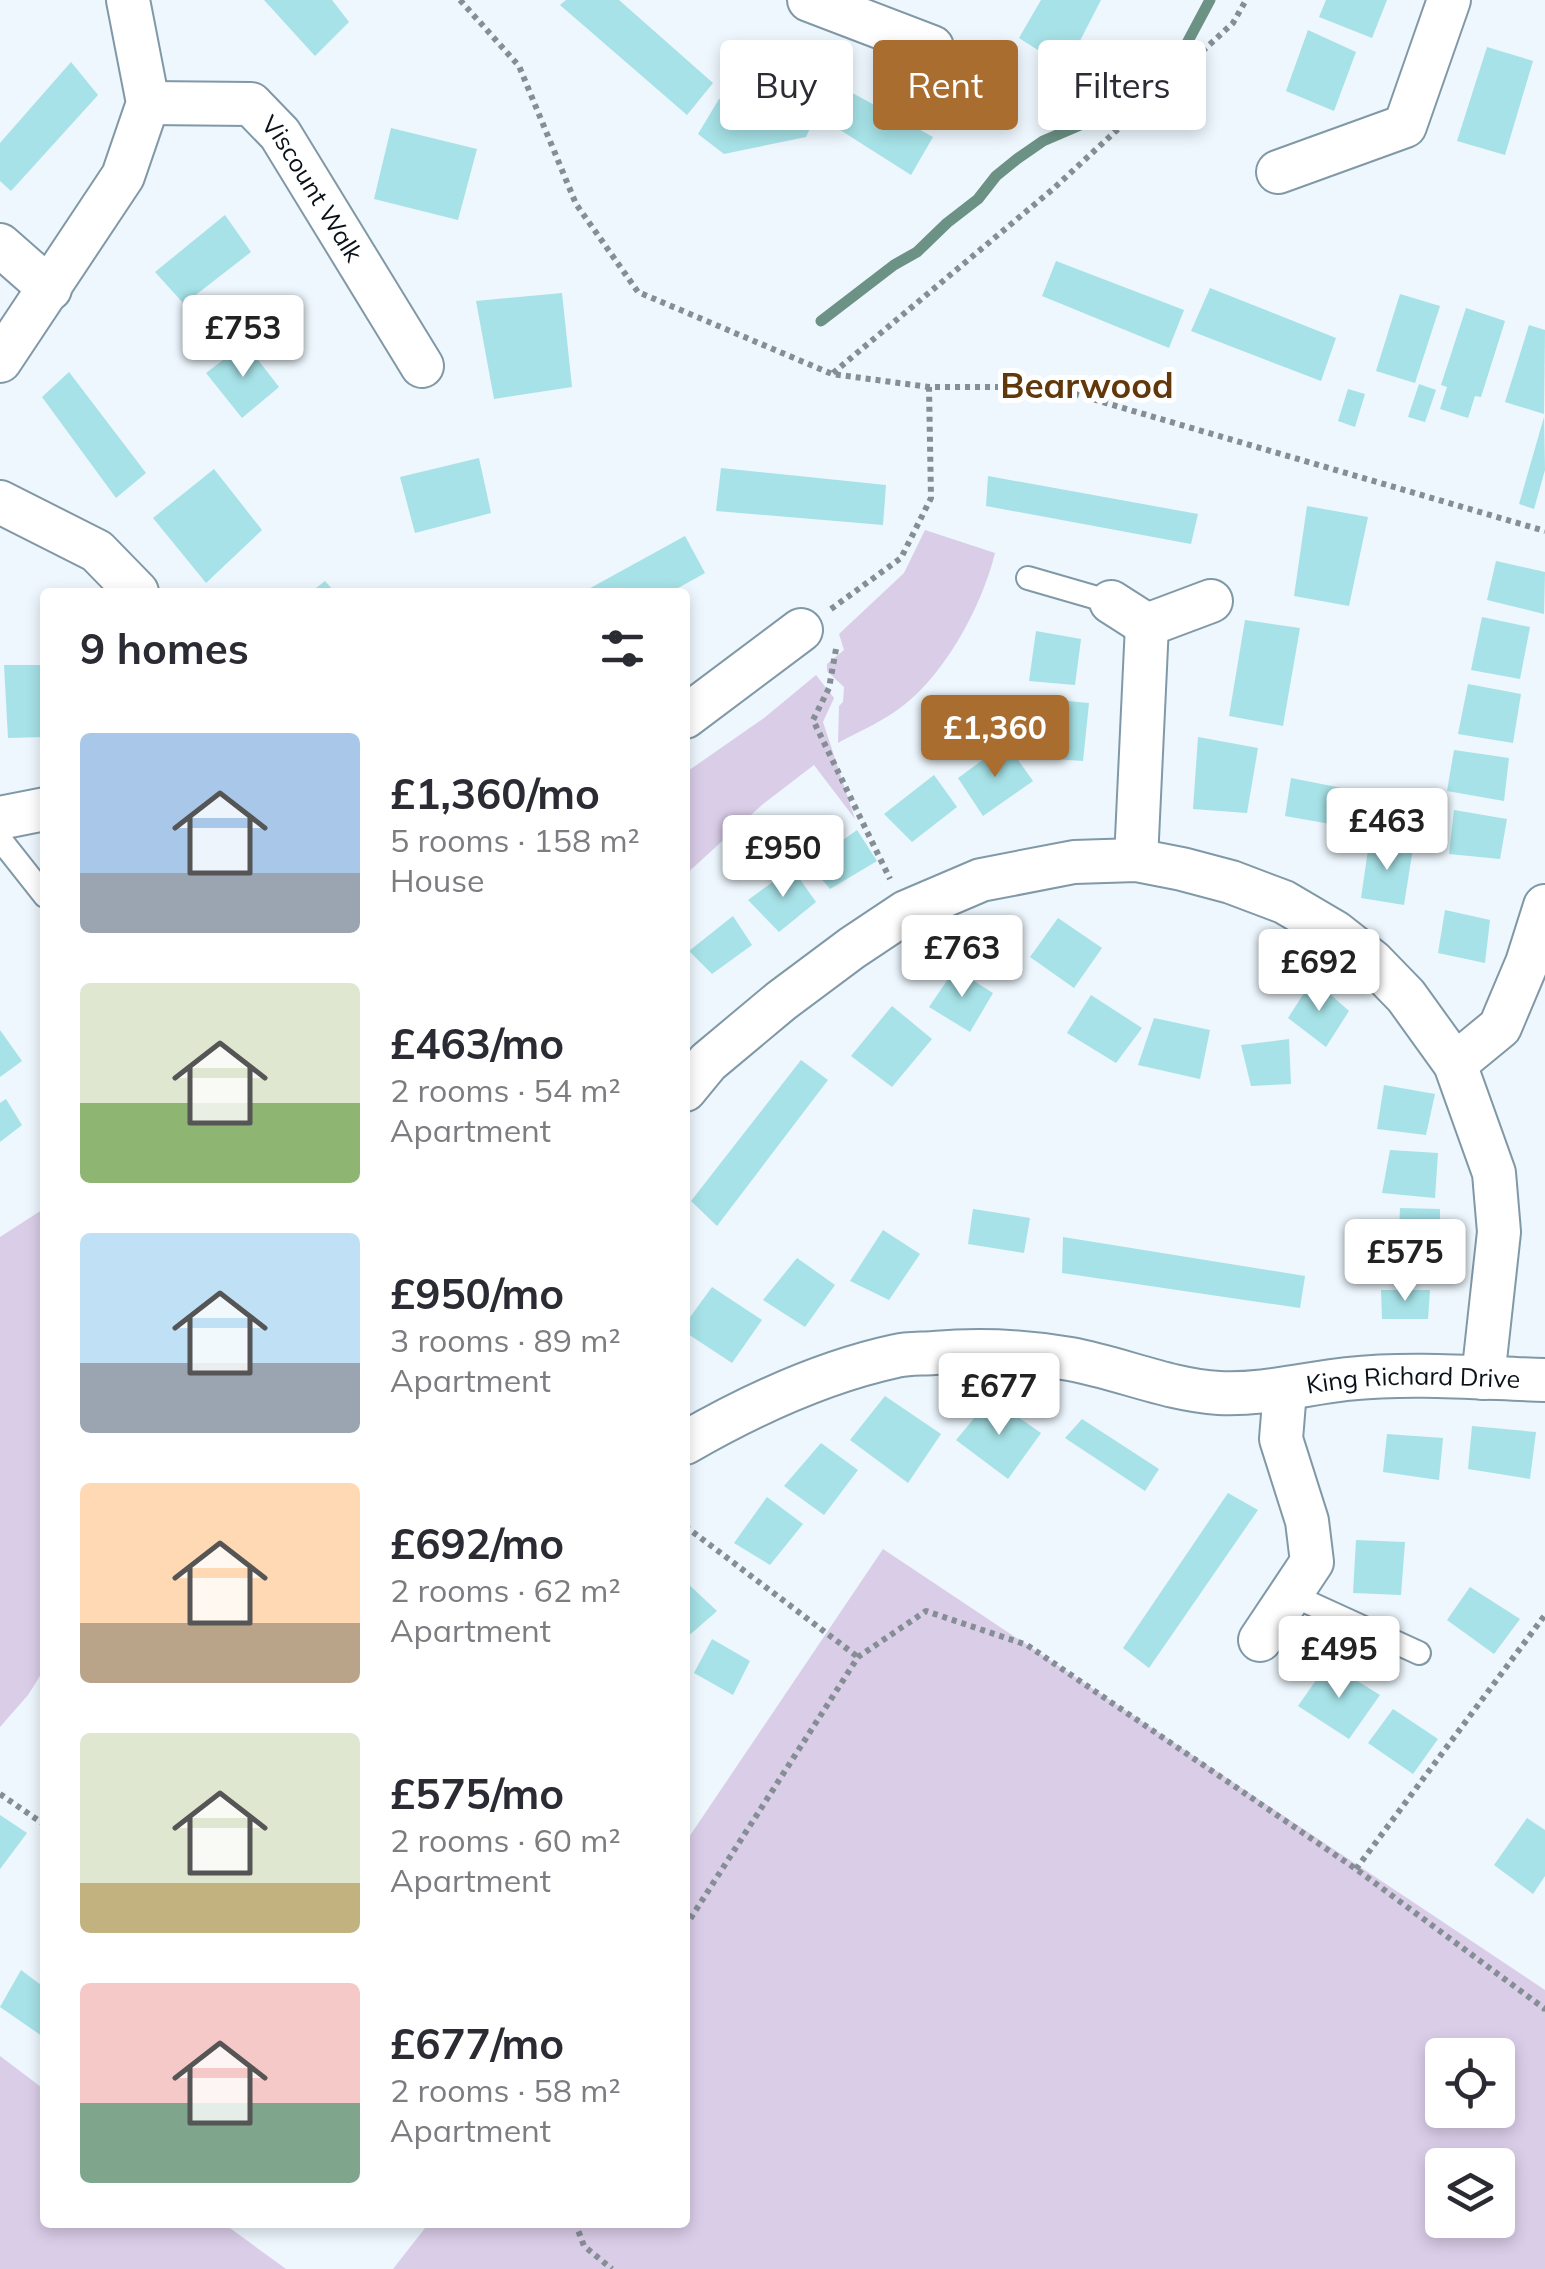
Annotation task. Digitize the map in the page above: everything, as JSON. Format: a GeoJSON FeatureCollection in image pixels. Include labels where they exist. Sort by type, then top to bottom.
{"type":"FeatureCollection","features":[{"type":"Feature","properties":{"kind":"street"},"geometry":{"type":"LineString","coordinates":[[0,361],[123,176],[148,103],[128,0]]}},
{"type":"Feature","properties":{"kind":"street"},"geometry":{"type":"LineString","coordinates":[[808,0],[914,40]]}},
{"type":"Feature","properties":{"kind":"street"},"geometry":{"type":"LineString","coordinates":[[1278,172],[1405,126],[1449,0]]}},
{"type":"Feature","properties":{"kind":"street","name":"Viscount Walk"},"geometry":{"type":"LineString","coordinates":[[148,103],[252,104],[280,134],[422,366]]}},
{"type":"Feature","properties":{"kind":"street"},"geometry":{"type":"LineString","coordinates":[[0,245],[50,289]]}},
{"type":"Feature","properties":{"kind":"street"},"geometry":{"type":"LineString","coordinates":[[0,502],[97,551],[133,588]]}},
{"type":"Feature","properties":{"kind":"street"},"geometry":{"type":"LineString","coordinates":[[1146,625],[1212,600]]}},
{"type":"Feature","properties":{"kind":"street"},"geometry":{"type":"LineString","coordinates":[[1112,602],[1146,625]]}},
{"type":"Feature","properties":{"kind":"street"},"geometry":{"type":"LineString","coordinates":[[690,714],[826,623]]}},
{"type":"Feature","properties":{"kind":"street"},"geometry":{"type":"LineString","coordinates":[[1136,860],[1146,625]]}},
{"type":"Feature","properties":{"kind":"street"},"geometry":{"type":"LineString","coordinates":[[0,818],[40,810]]}},
{"type":"Feature","properties":{"kind":"street"},"geometry":{"type":"LineString","coordinates":[[690,1084],[708,1062],[852,948],[906,912],[980,880],[1074,862],[1136,860],[1231,882],[1284,902],[1335,932],[1372,962],[1406,996],[1455,1064],[1494,1173],[1499,1232],[1482,1378]]}},
{"type":"Feature","properties":{"kind":"street"},"geometry":{"type":"LineString","coordinates":[[1455,1064],[1500,1028],[1545,906]]}},
{"type":"Feature","properties":{"kind":"street","name":"King Richard Drive"},"geometry":{"type":"LineString","coordinates":[[690,1439],[737,1413],[821,1378],[898,1355],[966,1350],[1029,1352],[1218,1393],[1424,1375],[1545,1380]]}},
{"type":"Feature","properties":{"kind":"street","name":"King Richard Drive"},"geometry":{"type":"LineString","coordinates":[[1260,1640],[1312,1562],[1307,1521],[1282,1439],[1284,1390]]}},
{"type":"Feature","properties":{"kind":"lane"},"geometry":{"type":"LineString","coordinates":[[1028,578],[1112,602]]}},
{"type":"Feature","properties":{"kind":"lane"},"geometry":{"type":"LineString","coordinates":[[0,838],[40,890]]}},
{"type":"Feature","properties":{"kind":"lane"},"geometry":{"type":"LineString","coordinates":[[1292,1594],[1418,1653]]}},
{"type":"Feature","properties":{"kind":"path"},"geometry":{"type":"LineString","coordinates":[[460,0],[519,66],[576,204],[638,292],[832,374],[929,388],[1051,388],[1545,532]]}},
{"type":"Feature","properties":{"kind":"path"},"geometry":{"type":"LineString","coordinates":[[832,374],[1053,189],[1233,24],[1246,0]]}},
{"type":"Feature","properties":{"kind":"path"},"geometry":{"type":"LineString","coordinates":[[906,912],[813,720],[829,688],[836,654],[826,623],[901,558],[931,498],[929,388]]}},
{"type":"Feature","properties":{"kind":"path"},"geometry":{"type":"LineString","coordinates":[[690,1530],[858,1657]]}},
{"type":"Feature","properties":{"kind":"path"},"geometry":{"type":"LineString","coordinates":[[690,1919],[858,1657],[926,1611],[1027,1645],[1356,1870],[1545,2010]]}},
{"type":"Feature","properties":{"kind":"path"},"geometry":{"type":"LineString","coordinates":[[1356,1870],[1545,1615]]}},
{"type":"Feature","properties":{"kind":"path"},"geometry":{"type":"LineString","coordinates":[[0,1794],[40,1822]]}},
{"type":"Feature","properties":{"kind":"path"},"geometry":{"type":"LineString","coordinates":[[577,2228],[584,2246],[612,2269]]}},
{"type":"Feature","properties":{"kind":"shaded area"},"geometry":{"type":"Polygon","coordinates":[[[925,530],[995,553],[989,575],[957,642],[928,682],[893,713],[838,743],[844,687],[827,671],[827,664],[844,650],[839,634],[904,573],[925,530]]]}},
{"type":"Feature","properties":{"kind":"shaded area"},"geometry":{"type":"Polygon","coordinates":[[[816,675],[834,698],[823,722],[855,819],[814,765],[763,804],[690,870],[690,770],[764,718],[816,675]]]}},
{"type":"Feature","properties":{"kind":"shaded area"},"geometry":{"type":"Polygon","coordinates":[[[40,1211],[40,1676],[0,1727],[0,1237],[40,1211]]]}},
{"type":"Feature","properties":{"kind":"shaded area"},"geometry":{"type":"Polygon","coordinates":[[[883,1549],[1545,1990],[1545,2269],[393,2269],[425,2228],[690,2228],[690,1836],[883,1549]]]}},
{"type":"Feature","properties":{"kind":"shaded area"},"geometry":{"type":"Polygon","coordinates":[[[0,2056],[40,2086],[40,2228],[230,2228],[286,2269],[0,2269],[0,2056]]]}},
{"type":"Feature","properties":{"kind":"building"},"geometry":{"type":"Polygon","coordinates":[[[264,0],[332,0],[349,22],[315,56],[264,0]]]}},
{"type":"Feature","properties":{"kind":"building"},"geometry":{"type":"Polygon","coordinates":[[[566,0],[619,0],[713,83],[687,115],[560,5],[566,0]]]}},
{"type":"Feature","properties":{"kind":"building"},"geometry":{"type":"Polygon","coordinates":[[[1041,0],[1101,0],[1080,40],[1038,40],[1038,50],[1019,38],[1041,0]]]}},
{"type":"Feature","properties":{"kind":"building"},"geometry":{"type":"Polygon","coordinates":[[[1326,0],[1387,0],[1372,38],[1319,17],[1326,0]]]}},
{"type":"Feature","properties":{"kind":"building"},"geometry":{"type":"Polygon","coordinates":[[[1308,30],[1356,52],[1334,111],[1286,91],[1308,30]]]}},
{"type":"Feature","properties":{"kind":"building"},"geometry":{"type":"Polygon","coordinates":[[[1487,47],[1533,61],[1505,155],[1457,141],[1487,47]]]}},
{"type":"Feature","properties":{"kind":"building"},"geometry":{"type":"Polygon","coordinates":[[[71,62],[98,95],[11,191],[0,181],[0,143],[71,62]]]}},
{"type":"Feature","properties":{"kind":"building"},"geometry":{"type":"Polygon","coordinates":[[[853,93],[873,104],[873,130],[920,130],[933,137],[911,175],[840,130],[853,130],[853,93]]]}},
{"type":"Feature","properties":{"kind":"building"},"geometry":{"type":"Polygon","coordinates":[[[719,99],[720,130],[809,130],[806,137],[724,154],[698,134],[719,99]]]}},
{"type":"Feature","properties":{"kind":"building"},"geometry":{"type":"Polygon","coordinates":[[[391,128],[477,149],[458,220],[374,199],[391,128]]]}},
{"type":"Feature","properties":{"kind":"building"},"geometry":{"type":"Polygon","coordinates":[[[225,215],[251,252],[184,304],[155,272],[225,215]]]}},
{"type":"Feature","properties":{"kind":"building"},"geometry":{"type":"Polygon","coordinates":[[[1056,261],[1184,310],[1169,348],[1042,296],[1056,261]]]}},
{"type":"Feature","properties":{"kind":"building"},"geometry":{"type":"Polygon","coordinates":[[[1210,288],[1336,338],[1321,381],[1191,331],[1210,288]]]}},
{"type":"Feature","properties":{"kind":"building"},"geometry":{"type":"Polygon","coordinates":[[[562,293],[572,387],[494,399],[476,301],[562,293]]]}},
{"type":"Feature","properties":{"kind":"building"},"geometry":{"type":"Polygon","coordinates":[[[1400,294],[1440,306],[1415,383],[1376,371],[1400,294]]]}},
{"type":"Feature","properties":{"kind":"building"},"geometry":{"type":"Polygon","coordinates":[[[1466,308],[1505,321],[1481,397],[1475,396],[1468,418],[1440,409],[1447,387],[1441,385],[1466,308]]]}},
{"type":"Feature","properties":{"kind":"building"},"geometry":{"type":"Polygon","coordinates":[[[1529,325],[1545,330],[1544,414],[1505,402],[1529,325]]]}},
{"type":"Feature","properties":{"kind":"building"},"geometry":{"type":"Polygon","coordinates":[[[245,343],[279,387],[242,418],[206,373],[245,343]]]}},
{"type":"Feature","properties":{"kind":"building"},"geometry":{"type":"Polygon","coordinates":[[[69,372],[146,473],[116,498],[42,397],[69,372]]]}},
{"type":"Feature","properties":{"kind":"building"},"geometry":{"type":"Polygon","coordinates":[[[1419,384],[1436,390],[1425,422],[1408,417],[1419,384]]]}},
{"type":"Feature","properties":{"kind":"building"},"geometry":{"type":"Polygon","coordinates":[[[1348,389],[1365,394],[1355,427],[1338,421],[1348,389]]]}},
{"type":"Feature","properties":{"kind":"building"},"geometry":{"type":"Polygon","coordinates":[[[1544,417],[1545,470],[1534,509],[1519,504],[1544,417]]]}},
{"type":"Feature","properties":{"kind":"building"},"geometry":{"type":"Polygon","coordinates":[[[479,458],[491,513],[415,533],[400,477],[479,458]]]}},
{"type":"Feature","properties":{"kind":"building"},"geometry":{"type":"Polygon","coordinates":[[[721,468],[886,485],[883,525],[716,511],[721,468]]]}},
{"type":"Feature","properties":{"kind":"building"},"geometry":{"type":"Polygon","coordinates":[[[214,469],[262,530],[206,583],[153,518],[214,469]]]}},
{"type":"Feature","properties":{"kind":"building"},"geometry":{"type":"Polygon","coordinates":[[[988,476],[1198,514],[1191,544],[986,506],[988,476]]]}},
{"type":"Feature","properties":{"kind":"building"},"geometry":{"type":"Polygon","coordinates":[[[1307,506],[1368,517],[1349,606],[1294,596],[1307,506]]]}},
{"type":"Feature","properties":{"kind":"building"},"geometry":{"type":"Polygon","coordinates":[[[685,536],[705,573],[678,588],[590,588],[685,536]]]}},
{"type":"Feature","properties":{"kind":"building"},"geometry":{"type":"Polygon","coordinates":[[[1496,561],[1545,572],[1544,614],[1487,600],[1496,561]]]}},
{"type":"Feature","properties":{"kind":"building"},"geometry":{"type":"Polygon","coordinates":[[[1482,617],[1530,627],[1520,679],[1471,670],[1482,617]]]}},
{"type":"Feature","properties":{"kind":"building"},"geometry":{"type":"Polygon","coordinates":[[[1245,620],[1300,628],[1283,726],[1229,716],[1245,620]]]}},
{"type":"Feature","properties":{"kind":"building"},"geometry":{"type":"Polygon","coordinates":[[[1036,631],[1081,639],[1075,685],[1029,681],[1036,631]]]}},
{"type":"Feature","properties":{"kind":"building"},"geometry":{"type":"Polygon","coordinates":[[[4,665],[40,665],[40,737],[8,738],[4,665]]]}},
{"type":"Feature","properties":{"kind":"building"},"geometry":{"type":"Polygon","coordinates":[[[1468,684],[1521,694],[1513,743],[1458,734],[1468,684]]]}},
{"type":"Feature","properties":{"kind":"building"},"geometry":{"type":"Polygon","coordinates":[[[1046,699],[1089,703],[1083,761],[1039,758],[1046,699]]]}},
{"type":"Feature","properties":{"kind":"building"},"geometry":{"type":"Polygon","coordinates":[[[1198,737],[1258,748],[1247,813],[1193,809],[1198,737]]]}},
{"type":"Feature","properties":{"kind":"building"},"geometry":{"type":"Polygon","coordinates":[[[1006,743],[1033,781],[983,816],[958,778],[1006,743]]]}},
{"type":"Feature","properties":{"kind":"building"},"geometry":{"type":"Polygon","coordinates":[[[1454,750],[1509,758],[1504,801],[1447,791],[1454,750]]]}},
{"type":"Feature","properties":{"kind":"building"},"geometry":{"type":"Polygon","coordinates":[[[934,775],[957,807],[912,842],[884,814],[934,775]]]}},
{"type":"Feature","properties":{"kind":"building"},"geometry":{"type":"Polygon","coordinates":[[[1291,778],[1347,789],[1336,825],[1285,816],[1291,778]]]}},
{"type":"Feature","properties":{"kind":"building"},"geometry":{"type":"Polygon","coordinates":[[[1454,810],[1507,819],[1500,859],[1449,854],[1454,810]]]}},
{"type":"Feature","properties":{"kind":"building"},"geometry":{"type":"Polygon","coordinates":[[[857,830],[877,861],[830,889],[809,864],[857,830]]]}},
{"type":"Feature","properties":{"kind":"building"},"geometry":{"type":"Polygon","coordinates":[[[1369,843],[1413,848],[1404,905],[1361,898],[1369,843]]]}},
{"type":"Feature","properties":{"kind":"building"},"geometry":{"type":"Polygon","coordinates":[[[792,868],[816,902],[779,932],[748,900],[792,868]]]}},
{"type":"Feature","properties":{"kind":"building"},"geometry":{"type":"Polygon","coordinates":[[[1445,910],[1490,920],[1485,963],[1438,953],[1445,910]]]}},
{"type":"Feature","properties":{"kind":"building"},"geometry":{"type":"Polygon","coordinates":[[[733,916],[752,945],[712,974],[690,950],[733,916]]]}},
{"type":"Feature","properties":{"kind":"building"},"geometry":{"type":"Polygon","coordinates":[[[1058,918],[1102,948],[1074,988],[1030,957],[1058,918]]]}},
{"type":"Feature","properties":{"kind":"building"},"geometry":{"type":"Polygon","coordinates":[[[955,969],[993,993],[970,1032],[929,1007],[955,969]]]}},
{"type":"Feature","properties":{"kind":"building"},"geometry":{"type":"Polygon","coordinates":[[[1313,979],[1349,1011],[1326,1047],[1288,1018],[1313,979]]]}},
{"type":"Feature","properties":{"kind":"building"},"geometry":{"type":"Polygon","coordinates":[[[1091,995],[1142,1028],[1116,1063],[1067,1033],[1091,995]]]}},
{"type":"Feature","properties":{"kind":"building"},"geometry":{"type":"Polygon","coordinates":[[[892,1006],[932,1039],[892,1087],[851,1056],[892,1006]]]}},
{"type":"Feature","properties":{"kind":"building"},"geometry":{"type":"Polygon","coordinates":[[[1154,1018],[1210,1030],[1200,1079],[1138,1065],[1154,1018]]]}},
{"type":"Feature","properties":{"kind":"building"},"geometry":{"type":"Polygon","coordinates":[[[0,1030],[22,1061],[0,1077],[0,1030]]]}},
{"type":"Feature","properties":{"kind":"building"},"geometry":{"type":"Polygon","coordinates":[[[1289,1039],[1291,1084],[1251,1086],[1241,1045],[1289,1039]]]}},
{"type":"Feature","properties":{"kind":"building"},"geometry":{"type":"Polygon","coordinates":[[[801,1060],[828,1080],[717,1226],[691,1201],[801,1060]]]}},
{"type":"Feature","properties":{"kind":"building"},"geometry":{"type":"Polygon","coordinates":[[[1384,1085],[1435,1094],[1426,1135],[1377,1129],[1384,1085]]]}},
{"type":"Feature","properties":{"kind":"building"},"geometry":{"type":"Polygon","coordinates":[[[6,1099],[22,1125],[0,1142],[0,1103],[6,1099]]]}},
{"type":"Feature","properties":{"kind":"building"},"geometry":{"type":"Polygon","coordinates":[[[1390,1150],[1438,1153],[1435,1198],[1382,1193],[1390,1150]]]}},
{"type":"Feature","properties":{"kind":"building"},"geometry":{"type":"Polygon","coordinates":[[[1400,1208],[1440,1209],[1440,1253],[1398,1255],[1400,1208]]]}},
{"type":"Feature","properties":{"kind":"building"},"geometry":{"type":"Polygon","coordinates":[[[973,1209],[1030,1218],[1024,1253],[968,1244],[973,1209]]]}},
{"type":"Feature","properties":{"kind":"building"},"geometry":{"type":"Polygon","coordinates":[[[883,1230],[920,1254],[889,1300],[850,1281],[883,1230]]]}},
{"type":"Feature","properties":{"kind":"building"},"geometry":{"type":"Polygon","coordinates":[[[1063,1237],[1305,1276],[1300,1308],[1062,1273],[1063,1237]]]}},
{"type":"Feature","properties":{"kind":"building"},"geometry":{"type":"Polygon","coordinates":[[[797,1258],[835,1285],[805,1327],[763,1300],[797,1258]]]}},
{"type":"Feature","properties":{"kind":"building"},"geometry":{"type":"Polygon","coordinates":[[[712,1287],[762,1320],[732,1363],[690,1335],[690,1317],[712,1287]]]}},
{"type":"Feature","properties":{"kind":"building"},"geometry":{"type":"Polygon","coordinates":[[[1381,1290],[1430,1290],[1428,1319],[1382,1319],[1381,1290]]]}},
{"type":"Feature","properties":{"kind":"building"},"geometry":{"type":"Polygon","coordinates":[[[885,1396],[941,1434],[908,1483],[850,1440],[885,1396]]]}},
{"type":"Feature","properties":{"kind":"building"},"geometry":{"type":"Polygon","coordinates":[[[991,1398],[1041,1433],[1008,1479],[956,1440],[991,1398]]]}},
{"type":"Feature","properties":{"kind":"building"},"geometry":{"type":"Polygon","coordinates":[[[1082,1419],[1159,1469],[1145,1491],[1065,1438],[1082,1419]]]}},
{"type":"Feature","properties":{"kind":"building"},"geometry":{"type":"Polygon","coordinates":[[[1472,1426],[1536,1432],[1530,1479],[1468,1469],[1472,1426]]]}},
{"type":"Feature","properties":{"kind":"building"},"geometry":{"type":"Polygon","coordinates":[[[1387,1434],[1443,1438],[1439,1480],[1383,1472],[1387,1434]]]}},
{"type":"Feature","properties":{"kind":"building"},"geometry":{"type":"Polygon","coordinates":[[[821,1443],[858,1470],[824,1515],[784,1486],[821,1443]]]}},
{"type":"Feature","properties":{"kind":"building"},"geometry":{"type":"Polygon","coordinates":[[[1228,1493],[1258,1510],[1149,1668],[1123,1648],[1228,1493]]]}},
{"type":"Feature","properties":{"kind":"building"},"geometry":{"type":"Polygon","coordinates":[[[767,1497],[803,1524],[770,1565],[734,1543],[767,1497]]]}},
{"type":"Feature","properties":{"kind":"building"},"geometry":{"type":"Polygon","coordinates":[[[1356,1540],[1405,1542],[1401,1595],[1353,1593],[1356,1540]]]}},
{"type":"Feature","properties":{"kind":"building"},"geometry":{"type":"Polygon","coordinates":[[[690,1586],[717,1611],[690,1635],[690,1586]]]}},
{"type":"Feature","properties":{"kind":"building"},"geometry":{"type":"Polygon","coordinates":[[[1470,1587],[1520,1619],[1494,1654],[1447,1620],[1470,1587]]]}},
{"type":"Feature","properties":{"kind":"building"},"geometry":{"type":"Polygon","coordinates":[[[712,1639],[750,1661],[733,1695],[694,1673],[712,1639]]]}},
{"type":"Feature","properties":{"kind":"building"},"geometry":{"type":"Polygon","coordinates":[[[1328,1663],[1380,1695],[1349,1739],[1298,1706],[1328,1663]]]}},
{"type":"Feature","properties":{"kind":"building"},"geometry":{"type":"Polygon","coordinates":[[[1393,1709],[1438,1739],[1413,1774],[1368,1743],[1393,1709]]]}},
{"type":"Feature","properties":{"kind":"building"},"geometry":{"type":"Polygon","coordinates":[[[0,1815],[27,1833],[0,1869],[0,1815]]]}},
{"type":"Feature","properties":{"kind":"building"},"geometry":{"type":"Polygon","coordinates":[[[1527,1818],[1545,1830],[1545,1876],[1533,1894],[1494,1865],[1527,1818]]]}},
{"type":"Feature","properties":{"kind":"building"},"geometry":{"type":"Polygon","coordinates":[[[21,1970],[40,1984],[40,2035],[0,2007],[21,1970]]]}},
{"type":"Feature","properties":{"kind":"waterway"},"geometry":{"type":"LineString","coordinates":[[821,321],[917,252],[1017,159],[1043,141],[1085,123],[1119,98],[1135,100],[1169,62],[1179,58],[1210,0]]}},
{"type":"Feature","properties":{"kind":"district","name":"Bearwood"},"geometry":{"type":"Point","coordinates":[1087,386]}}]}
